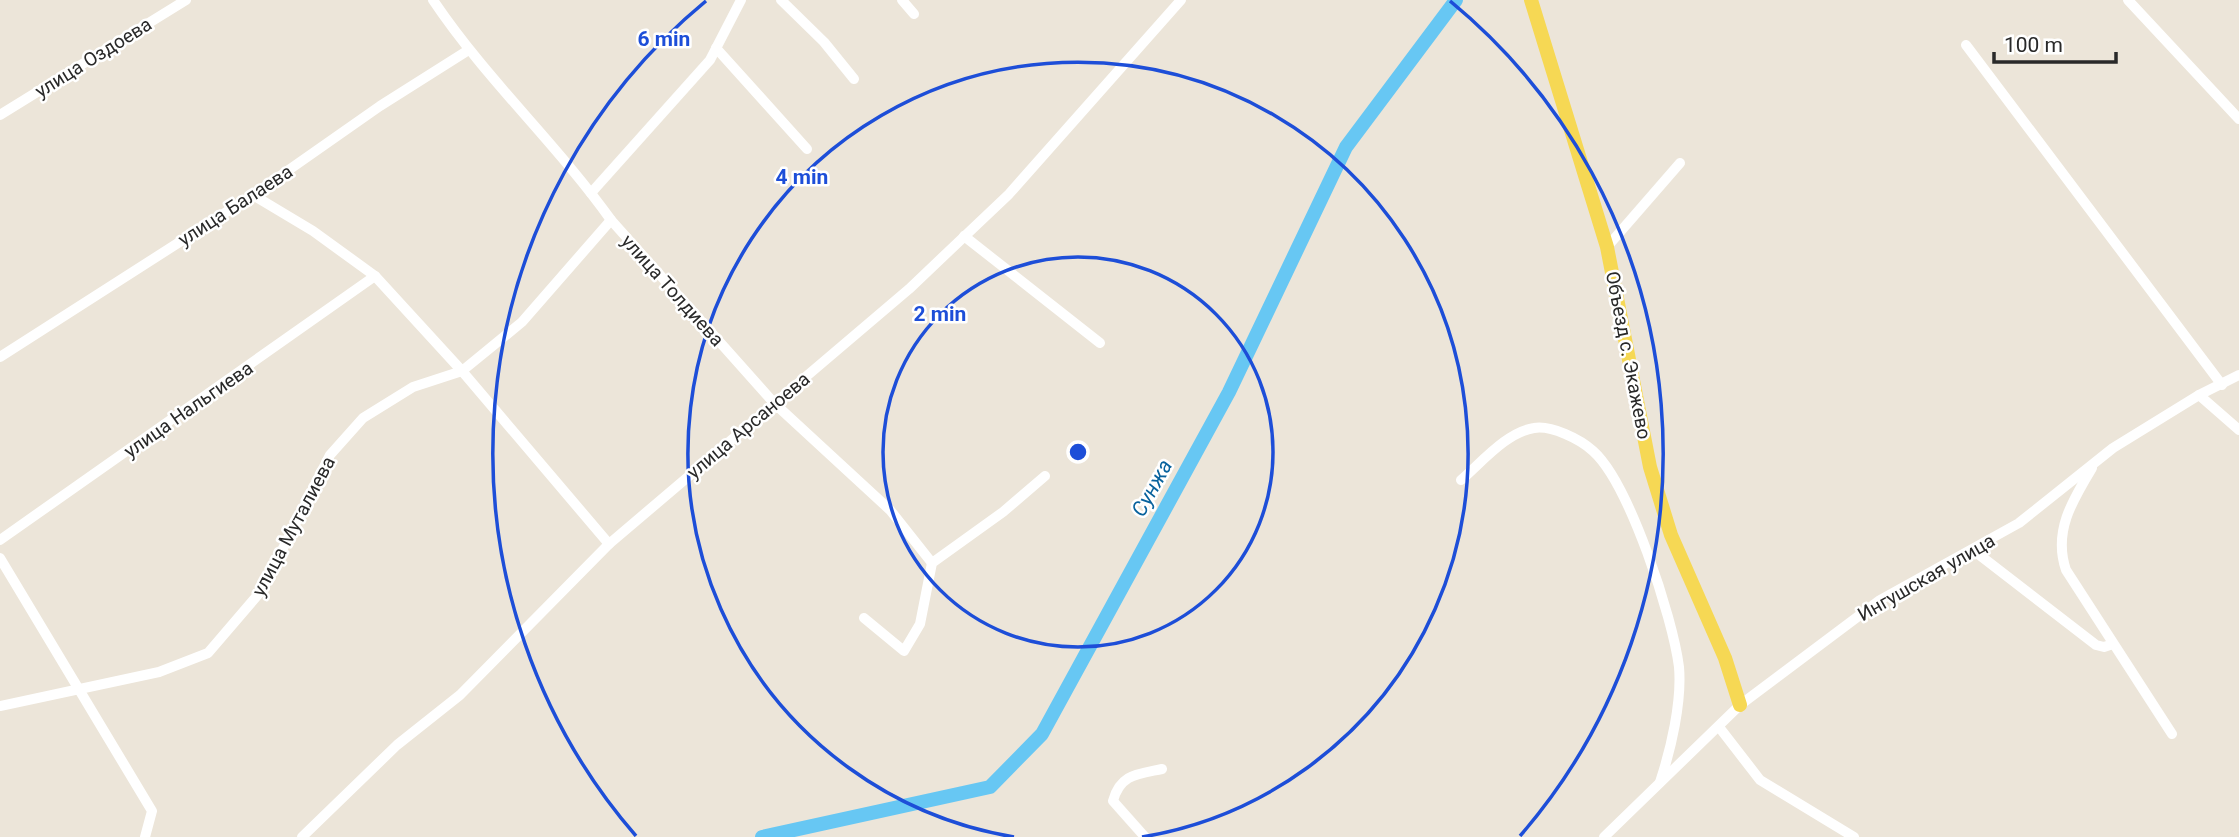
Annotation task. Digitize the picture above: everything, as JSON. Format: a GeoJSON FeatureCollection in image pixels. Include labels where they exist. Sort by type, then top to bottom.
{"type":"FeatureCollection","features":[{"type":"Feature","properties":{"kind":"main road","name":"Объезд с. Экажево"},"geometry":{"type":"LineString","coordinates":[[1531,0],[1607,247],[1650,467],[1671,535],[1725,657],[1740,705]]}},
{"type":"Feature","properties":{"kind":"street","name":"улица Оздоева"},"geometry":{"type":"LineString","coordinates":[[1,113],[186,0]]}},
{"type":"Feature","properties":{"kind":"street","name":"улица Толдиева"},"geometry":{"type":"LineString","coordinates":[[433,0],[467,51],[591,193],[611,220],[774,403],[890,510],[932,563]]}},
{"type":"Feature","properties":{"kind":"street"},"geometry":{"type":"LineString","coordinates":[[591,193],[710,60],[741,0]]}},
{"type":"Feature","properties":{"kind":"street"},"geometry":{"type":"LineString","coordinates":[[781,0],[824,42],[854,79]]}},
{"type":"Feature","properties":{"kind":"street"},"geometry":{"type":"LineString","coordinates":[[902,0],[914,14]]}},
{"type":"Feature","properties":{"kind":"street","name":"улица Арсаноева"},"geometry":{"type":"LineString","coordinates":[[302,837],[397,745],[460,695],[609,544],[909,289],[1009,194],[1181,0]]}},
{"type":"Feature","properties":{"kind":"street"},"geometry":{"type":"LineString","coordinates":[[2128,0],[2239,119]]}},
{"type":"Feature","properties":{"kind":"street"},"geometry":{"type":"LineString","coordinates":[[1966,45],[2222,385]]}},
{"type":"Feature","properties":{"kind":"street"},"geometry":{"type":"LineString","coordinates":[[716,48],[807,149]]}},
{"type":"Feature","properties":{"kind":"street","name":"улица Балаева"},"geometry":{"type":"LineString","coordinates":[[0,357],[253,195],[380,106],[467,51]]}},
{"type":"Feature","properties":{"kind":"street"},"geometry":{"type":"LineString","coordinates":[[1607,247],[1680,163]]}},
{"type":"Feature","properties":{"kind":"street"},"geometry":{"type":"LineString","coordinates":[[253,195],[313,231],[375,276],[462,371],[609,544]]}},
{"type":"Feature","properties":{"kind":"street","name":"улица Муталиева"},"geometry":{"type":"LineString","coordinates":[[0,706],[159,672],[208,653],[262,590],[330,454],[363,418],[413,387],[462,371],[522,322],[611,220]]}},
{"type":"Feature","properties":{"kind":"street"},"geometry":{"type":"LineString","coordinates":[[964,236],[1100,343]]}},
{"type":"Feature","properties":{"kind":"street","name":"улица Нальгиева"},"geometry":{"type":"LineString","coordinates":[[0,540],[375,276]]}},
{"type":"Feature","properties":{"kind":"street","name":"Ингушская улица"},"geometry":{"type":"LineString","coordinates":[[1604,837],[1740,705],[1880,600],[2019,523],[2096,461],[2199,395],[2239,375]]}},
{"type":"Feature","properties":{"kind":"street"},"geometry":{"type":"LineString","coordinates":[[2199,395],[2239,430]]}},
{"type":"Feature","properties":{"kind":"street"},"geometry":{"type":"LineString","coordinates":[[1461,480],[1518,432],[1537,427],[1553,429],[1593,450],[1617,486],[1654,569],[1673,634],[1679,670],[1672,746],[1659,785]]}},
{"type":"Feature","properties":{"kind":"street"},"geometry":{"type":"LineString","coordinates":[[2096,461],[2066,516],[2060,544],[2066,570],[2172,734]]}},
{"type":"Feature","properties":{"kind":"street"},"geometry":{"type":"LineString","coordinates":[[864,618],[904,651],[920,624],[932,563],[1003,512],[1045,476]]}},
{"type":"Feature","properties":{"kind":"street"},"geometry":{"type":"LineString","coordinates":[[1973,550],[2096,645],[2104,647],[2113,644]]}},
{"type":"Feature","properties":{"kind":"street"},"geometry":{"type":"LineString","coordinates":[[0,558],[152,811],[145,837]]}},
{"type":"Feature","properties":{"kind":"street"},"geometry":{"type":"LineString","coordinates":[[1719,727],[1760,780],[1854,837]]}},
{"type":"Feature","properties":{"kind":"street"},"geometry":{"type":"LineString","coordinates":[[1145,837],[1113,801],[1117,786],[1126,777],[1162,769]]}},
{"type":"Feature","properties":{"kind":"waterway","name":"Сунжа"},"geometry":{"type":"LineString","coordinates":[[762,837],[990,787],[1042,734],[1229,392],[1346,147],[1456,0]]}}]}
